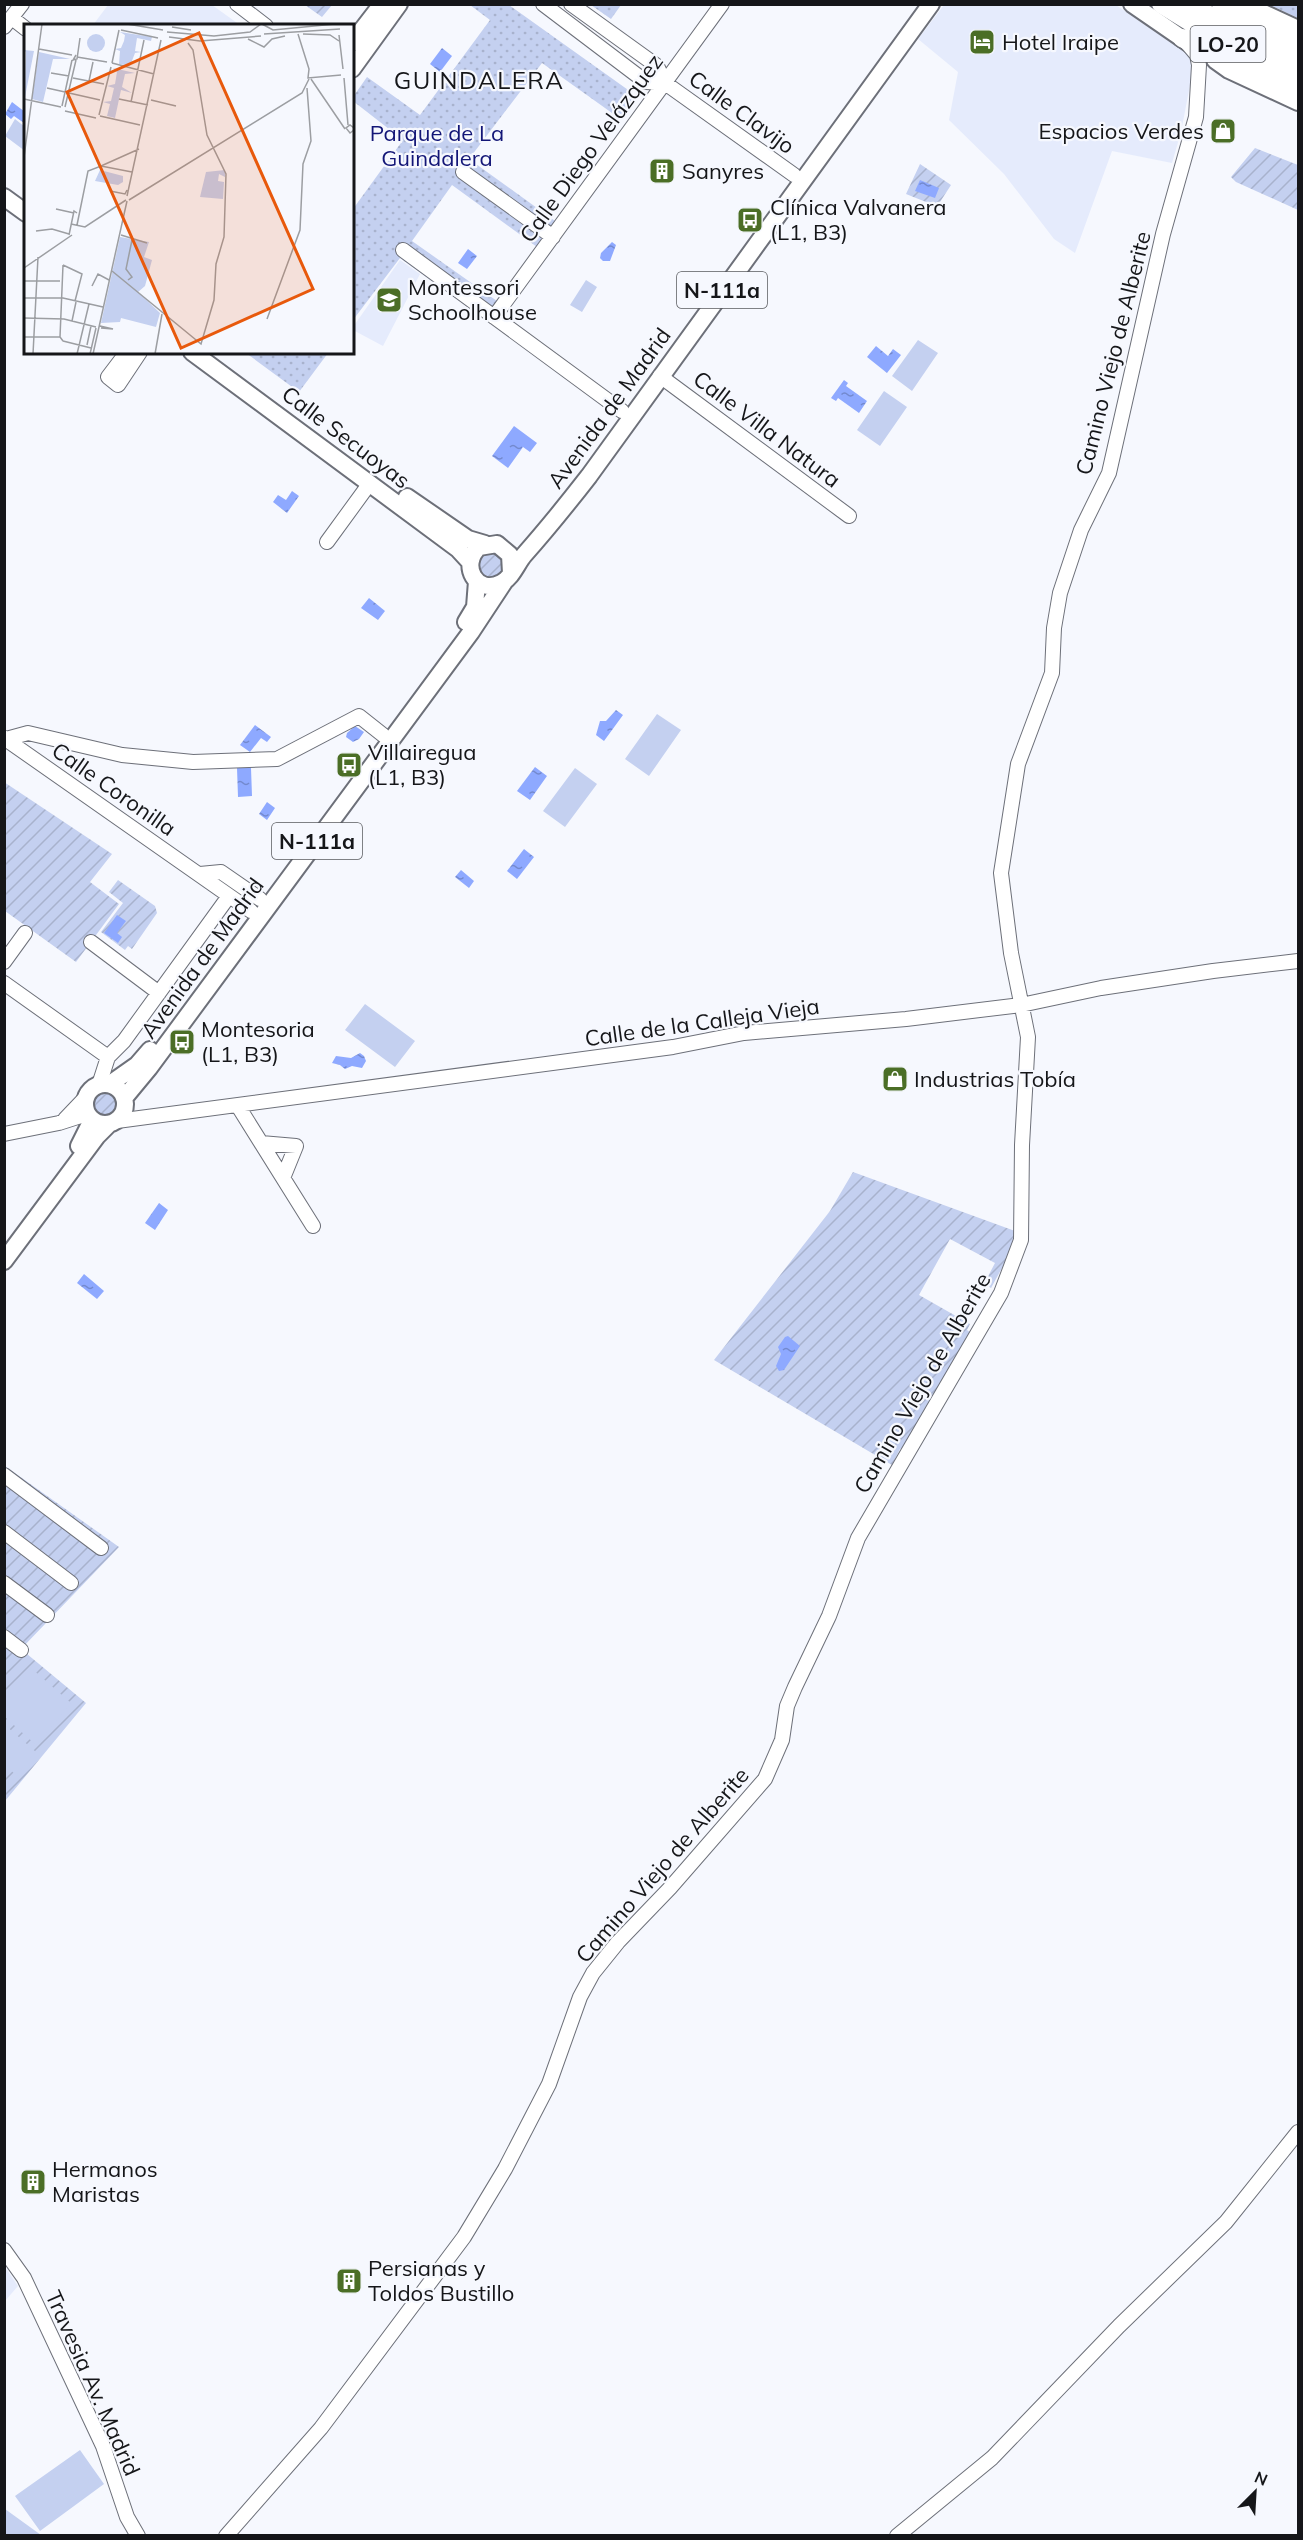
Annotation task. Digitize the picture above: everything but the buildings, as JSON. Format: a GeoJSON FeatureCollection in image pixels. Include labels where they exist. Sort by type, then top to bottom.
{"type":"FeatureCollection","features":[{"type":"Feature","properties":{"kind":"highway","name":"LO-20"},"geometry":{"type":"LineString","coordinates":[[1161,4],[1223,42],[1299,76]]}},
{"type":"Feature","properties":{"kind":"highway","name":"LO-20"},"geometry":{"type":"LineString","coordinates":[[1189,4],[1233,29],[1299,60]]}},
{"type":"Feature","properties":{"kind":"highway"},"geometry":{"type":"LineString","coordinates":[[1221,4],[1238,16],[1299,42]]}},
{"type":"Feature","properties":{"kind":"highway"},"geometry":{"type":"LineString","coordinates":[[1182,38],[1299,92]]}},
{"type":"Feature","properties":{"kind":"main road"},"geometry":{"type":"LineString","coordinates":[[354,40],[382,4]]}},
{"type":"Feature","properties":{"kind":"main road"},"geometry":{"type":"LineString","coordinates":[[354,66],[399,4]]}},
{"type":"Feature","properties":{"kind":"main road","name":"Avenida de Madrid"},"geometry":{"type":"LineString","coordinates":[[502,546],[524,541],[534,534],[919,4]]}},
{"type":"Feature","properties":{"kind":"main road","name":"Avenida de Madrid"},"geometry":{"type":"LineString","coordinates":[[4,1261],[97,1136],[119,1113],[149,1068],[471,632],[508,577],[582,484],[931,4]]}},
{"type":"Feature","properties":{"kind":"main road"},"geometry":{"type":"LineString","coordinates":[[1132,4],[1229,70],[1299,102]]}},
{"type":"Feature","properties":{"kind":"main road"},"geometry":{"type":"LineString","coordinates":[[1248,6],[1299,28]]}},
{"type":"Feature","properties":{"kind":"main road"},"geometry":{"type":"LineString","coordinates":[[4,197],[24,212]]}},
{"type":"Feature","properties":{"kind":"main road"},"geometry":{"type":"LineString","coordinates":[[4,210],[24,225]]}},
{"type":"Feature","properties":{"kind":"main road","name":"Calle Secuoyas"},"geometry":{"type":"LineString","coordinates":[[195,354],[458,549],[470,562]]}},
{"type":"Feature","properties":{"kind":"main road","name":"Calle Secuoyas"},"geometry":{"type":"LineString","coordinates":[[213,354],[452,529],[468,539],[485,544]]}},
{"type":"Feature","properties":{"kind":"main road"},"geometry":{"type":"LineString","coordinates":[[470,562],[475,551],[485,544]]}},
{"type":"Feature","properties":{"kind":"main road","name":"N-111a"},"geometry":{"type":"LineString","coordinates":[[485,544],[502,546]]}},
{"type":"Feature","properties":{"kind":"main road"},"geometry":{"type":"LineString","coordinates":[[477,580],[490,586],[508,577],[510,555],[502,546]]}},
{"type":"Feature","properties":{"kind":"main road","name":"N-111a"},"geometry":{"type":"LineString","coordinates":[[470,562],[470,569],[477,580]]}},
{"type":"Feature","properties":{"kind":"main road","name":"Avenida de Madrid"},"geometry":{"type":"LineString","coordinates":[[105,1084],[128,1072],[144,1057],[383,735],[472,613],[477,597],[477,580]]}},
{"type":"Feature","properties":{"kind":"main road"},"geometry":{"type":"LineString","coordinates":[[86,1097],[85,1109],[97,1123],[119,1113],[116,1087],[105,1084]]}},
{"type":"Feature","properties":{"kind":"main road","name":"N-111a"},"geometry":{"type":"LineString","coordinates":[[86,1097],[89,1091],[105,1084]]}},
{"type":"Feature","properties":{"kind":"main road"},"geometry":{"type":"LineString","coordinates":[[4,1244],[76,1150],[86,1135],[90,1117]]}},
{"type":"Feature","properties":{"kind":"street"},"geometry":{"type":"LineString","coordinates":[[22,4],[8,23],[24,28]]}},
{"type":"Feature","properties":{"kind":"street"},"geometry":{"type":"LineString","coordinates":[[237,4],[263,24]]}},
{"type":"Feature","properties":{"kind":"street","name":"Calle Clavijo"},"geometry":{"type":"LineString","coordinates":[[543,4],[646,82],[665,83]]}},
{"type":"Feature","properties":{"kind":"street","name":"Calle Clavijo"},"geometry":{"type":"LineString","coordinates":[[571,4],[657,66],[665,83],[794,175]]}},
{"type":"Feature","properties":{"kind":"street","name":"Calle Diego Velázquez"},"geometry":{"type":"LineString","coordinates":[[494,317],[722,4]]}},
{"type":"Feature","properties":{"kind":"street","name":"Camino Viejo de Alberite"},"geometry":{"type":"LineString","coordinates":[[226,2535],[321,2428],[464,2237],[505,2169],[549,2084],[580,1997],[593,1973],[618,1942],[670,1888],[765,1779],[782,1740],[787,1706],[829,1616],[858,1538],[1001,1293],[1021,1240],[1022,1145],[1029,1037],[1011,953],[1001,873],[1018,764],[1052,673],[1054,628],[1060,593],[1081,530],[1109,473],[1163,234],[1196,117],[1196,84],[1199,64],[1197,55],[1182,38]]}},
{"type":"Feature","properties":{"kind":"street"},"geometry":{"type":"LineString","coordinates":[[1196,84],[1201,76],[1214,67],[1229,70]]}},
{"type":"Feature","properties":{"kind":"street"},"geometry":{"type":"LineString","coordinates":[[463,172],[553,237]]}},
{"type":"Feature","properties":{"kind":"street"},"geometry":{"type":"LineString","coordinates":[[403,250],[622,411]]}},
{"type":"Feature","properties":{"kind":"street"},"geometry":{"type":"LineString","coordinates":[[126,354],[113,381],[138,354]]}},
{"type":"Feature","properties":{"kind":"street","name":"Calle Villa Natura"},"geometry":{"type":"LineString","coordinates":[[660,376],[849,516]]}},
{"type":"Feature","properties":{"kind":"street"},"geometry":{"type":"LineString","coordinates":[[327,542],[370,483]]}},
{"type":"Feature","properties":{"kind":"street"},"geometry":{"type":"LineString","coordinates":[[5,739],[28,733],[122,754],[194,762],[276,759],[359,716],[383,735]]}},
{"type":"Feature","properties":{"kind":"street","name":"Calle Coronilla"},"geometry":{"type":"LineString","coordinates":[[5,739],[229,896],[255,905]]}},
{"type":"Feature","properties":{"kind":"street","name":"Calle Coronilla"},"geometry":{"type":"LineString","coordinates":[[200,874],[220,872],[255,905]]}},
{"type":"Feature","properties":{"kind":"street"},"geometry":{"type":"LineString","coordinates":[[105,1084],[108,1057],[124,1041],[229,896]]}},
{"type":"Feature","properties":{"kind":"street"},"geometry":{"type":"LineString","coordinates":[[4,962],[25,933]]}},
{"type":"Feature","properties":{"kind":"street"},"geometry":{"type":"LineString","coordinates":[[91,942],[159,993]]}},
{"type":"Feature","properties":{"kind":"street","name":"Calle de la Calleja Vieja"},"geometry":{"type":"LineString","coordinates":[[119,1113],[147,1118],[674,1047],[744,1033],[906,1019],[1022,1005],[1101,987],[1299,961]]}},
{"type":"Feature","properties":{"kind":"street"},"geometry":{"type":"LineString","coordinates":[[4,983],[108,1057]]}},
{"type":"Feature","properties":{"kind":"street"},"geometry":{"type":"LineString","coordinates":[[59,1123],[71,1114],[86,1097]]}},
{"type":"Feature","properties":{"kind":"street"},"geometry":{"type":"LineString","coordinates":[[238,1106],[313,1226]]}},
{"type":"Feature","properties":{"kind":"street"},"geometry":{"type":"LineString","coordinates":[[4,1134],[90,1117]]}},
{"type":"Feature","properties":{"kind":"street"},"geometry":{"type":"LineString","coordinates":[[59,1123],[76,1131],[76,1150]]}},
{"type":"Feature","properties":{"kind":"street"},"geometry":{"type":"LineString","coordinates":[[261,1143],[296,1146],[283,1178]]}},
{"type":"Feature","properties":{"kind":"street"},"geometry":{"type":"LineString","coordinates":[[4,1475],[101,1548]]}},
{"type":"Feature","properties":{"kind":"street"},"geometry":{"type":"LineString","coordinates":[[4,1532],[71,1583]]}},
{"type":"Feature","properties":{"kind":"street"},"geometry":{"type":"LineString","coordinates":[[4,1583],[47,1615]]}},
{"type":"Feature","properties":{"kind":"street"},"geometry":{"type":"LineString","coordinates":[[4,1637],[21,1650]]}},
{"type":"Feature","properties":{"kind":"street"},"geometry":{"type":"LineString","coordinates":[[897,2535],[992,2457],[1119,2326],[1226,2222],[1299,2132]]}},
{"type":"Feature","properties":{"kind":"street","name":"Travesia Av. Madrid"},"geometry":{"type":"LineString","coordinates":[[4,2250],[24,2278],[103,2446],[127,2517],[138,2535]]}},
{"type":"Feature","properties":{"kind":"shaded area"},"geometry":{"type":"Polygon","coordinates":[[[108,5],[212,5],[239,24],[94,24],[108,5]]]}},
{"type":"Feature","properties":{"kind":"shaded area"},"geometry":{"type":"Polygon","coordinates":[[[944,5],[1116,5],[1195,59],[1181,132],[1172,163],[1112,151],[1075,253],[1054,239],[1004,174],[949,120],[958,72],[918,39],[944,5]]]}},
{"type":"Feature","properties":{"kind":"shaded area","name":"Montessori Schoolhouse"},"geometry":{"type":"Polygon","coordinates":[[[400,260],[420,274],[383,346],[354,331],[354,326],[400,260]]]}},
{"type":"Feature","properties":{"kind":"shaded area"},"geometry":{"type":"Polygon","coordinates":[[[5,2267],[18,2286],[5,2301],[5,2267]]]}},
{"type":"Feature","properties":{"kind":"green space"},"geometry":{"type":"Polygon","coordinates":[[[305,5],[332,5],[322,17],[305,5]]]}},
{"type":"Feature","properties":{"kind":"green space","name":"Parque de La Guindalera"},"geometry":{"type":"Polygon","coordinates":[[[470,5],[509,5],[631,92],[632,100],[619,118],[542,63],[469,159],[555,221],[537,247],[452,185],[412,241],[497,301],[483,318],[400,258],[354,319],[354,208],[403,140],[354,102],[354,96],[367,77],[420,115],[490,20],[470,5]]]}},
{"type":"Feature","properties":{"kind":"green space"},"geometry":{"type":"Polygon","coordinates":[[[591,5],[621,5],[611,19],[591,5]]]}},
{"type":"Feature","properties":{"kind":"green space"},"geometry":{"type":"Polygon","coordinates":[[[1270,5],[1298,5],[1298,18],[1270,5]]]}},
{"type":"Feature","properties":{"kind":"green space"},"geometry":{"type":"Polygon","coordinates":[[[15,119],[24,126],[24,150],[5,136],[15,119]]]}},
{"type":"Feature","properties":{"kind":"green space"},"geometry":{"type":"Polygon","coordinates":[[[1255,148],[1298,165],[1298,210],[1236,182],[1231,177],[1255,148]]]}},
{"type":"Feature","properties":{"kind":"green space"},"geometry":{"type":"Polygon","coordinates":[[[920,164],[951,185],[940,202],[931,204],[906,194],[920,164]]]}},
{"type":"Feature","properties":{"kind":"green space"},"geometry":{"type":"Polygon","coordinates":[[[586,280],[597,287],[582,312],[570,305],[586,280]]]}},
{"type":"Feature","properties":{"kind":"green space"},"geometry":{"type":"Polygon","coordinates":[[[918,340],[938,353],[912,391],[892,376],[918,340]]]}},
{"type":"Feature","properties":{"kind":"green space"},"geometry":{"type":"Polygon","coordinates":[[[247,354],[327,354],[299,392],[247,354]]]}},
{"type":"Feature","properties":{"kind":"green space"},"geometry":{"type":"Polygon","coordinates":[[[884,391],[907,407],[880,446],[857,430],[884,391]]]}},
{"type":"Feature","properties":{"kind":"green space"},"geometry":{"type":"Polygon","coordinates":[[[491,551],[500,555],[504,564],[500,573],[491,577],[482,573],[478,564],[482,555],[491,551]]]}},
{"type":"Feature","properties":{"kind":"green space"},"geometry":{"type":"Polygon","coordinates":[[[657,714],[681,730],[649,776],[625,759],[657,714]]]}},
{"type":"Feature","properties":{"kind":"green space"},"geometry":{"type":"Polygon","coordinates":[[[575,768],[597,784],[565,827],[543,811],[575,768]]]}},
{"type":"Feature","properties":{"kind":"green space"},"geometry":{"type":"Polygon","coordinates":[[[4,782],[112,854],[90,882],[119,904],[76,962],[5,911],[4,782]]]}},
{"type":"Feature","properties":{"kind":"green space"},"geometry":{"type":"Polygon","coordinates":[[[118,880],[155,906],[157,913],[132,949],[128,946],[125,950],[101,932],[123,903],[109,892],[118,880]]]}},
{"type":"Feature","properties":{"kind":"green space"},"geometry":{"type":"Polygon","coordinates":[[[365,1004],[415,1041],[395,1067],[345,1030],[365,1004]]]}},
{"type":"Feature","properties":{"kind":"green space"},"geometry":{"type":"Polygon","coordinates":[[[105,1090],[114,1094],[118,1103],[114,1112],[105,1116],[96,1112],[92,1103],[96,1094],[105,1090]]]}},
{"type":"Feature","properties":{"kind":"green space"},"geometry":{"type":"Polygon","coordinates":[[[853,1172],[1015,1231],[1013,1248],[991,1288],[984,1284],[995,1263],[950,1239],[919,1295],[970,1324],[967,1330],[971,1333],[908,1446],[900,1449],[892,1465],[714,1360],[830,1211],[853,1172]]]}},
{"type":"Feature","properties":{"kind":"green space"},"geometry":{"type":"Polygon","coordinates":[[[5,1466],[119,1547],[21,1649],[86,1703],[5,1801],[5,1466]]]}},
{"type":"Feature","properties":{"kind":"green space"},"geometry":{"type":"Polygon","coordinates":[[[31,1668],[71,1703],[36,1745],[5,1717],[5,1698],[31,1668]]]}},
{"type":"Feature","properties":{"kind":"green space"},"geometry":{"type":"Polygon","coordinates":[[[5,1725],[36,1752],[16,1775],[5,1765],[5,1725]]]}},
{"type":"Feature","properties":{"kind":"green space"},"geometry":{"type":"Polygon","coordinates":[[[80,2450],[104,2484],[40,2531],[15,2496],[80,2450]]]}},
{"type":"Feature","properties":{"kind":"green space"},"geometry":{"type":"Polygon","coordinates":[[[5,2509],[41,2535],[5,2535],[5,2509]]]}},
{"type":"Feature","properties":{"kind":"water"},"geometry":{"type":"Polygon","coordinates":[[[442,48],[452,56],[440,72],[430,64],[442,48]]]}},
{"type":"Feature","properties":{"kind":"water"},"geometry":{"type":"Polygon","coordinates":[[[12,102],[24,111],[24,123],[14,116],[11,119],[5,114],[12,102]]]}},
{"type":"Feature","properties":{"kind":"water"},"geometry":{"type":"Polygon","coordinates":[[[920,180],[939,188],[935,198],[915,191],[920,180]]]}},
{"type":"Feature","properties":{"kind":"water"},"geometry":{"type":"Polygon","coordinates":[[[612,242],[616,245],[610,261],[603,261],[600,258],[601,253],[612,242]]]}},
{"type":"Feature","properties":{"kind":"water"},"geometry":{"type":"Polygon","coordinates":[[[468,249],[477,256],[467,269],[458,263],[468,249]]]}},
{"type":"Feature","properties":{"kind":"water"},"geometry":{"type":"Polygon","coordinates":[[[876,346],[888,356],[893,349],[901,355],[887,373],[867,357],[876,346]]]}},
{"type":"Feature","properties":{"kind":"water"},"geometry":{"type":"Polygon","coordinates":[[[844,380],[848,383],[846,386],[867,401],[859,413],[838,398],[836,401],[831,398],[844,380]]]}},
{"type":"Feature","properties":{"kind":"water"},"geometry":{"type":"Polygon","coordinates":[[[514,426],[537,443],[530,452],[523,447],[508,468],[492,456],[514,426]]]}},
{"type":"Feature","properties":{"kind":"water"},"geometry":{"type":"Polygon","coordinates":[[[292,491],[299,496],[287,513],[273,502],[278,495],[286,500],[292,491]]]}},
{"type":"Feature","properties":{"kind":"water"},"geometry":{"type":"Polygon","coordinates":[[[369,598],[385,611],[378,620],[361,608],[369,598]]]}},
{"type":"Feature","properties":{"kind":"water"},"geometry":{"type":"Polygon","coordinates":[[[616,710],[623,715],[604,741],[596,735],[600,721],[606,721],[616,710]]]}},
{"type":"Feature","properties":{"kind":"water"},"geometry":{"type":"Polygon","coordinates":[[[255,725],[271,737],[267,742],[261,738],[250,752],[240,745],[255,725]]]}},
{"type":"Feature","properties":{"kind":"water"},"geometry":{"type":"Polygon","coordinates":[[[355,726],[364,732],[359,739],[353,742],[346,737],[355,726]]]}},
{"type":"Feature","properties":{"kind":"water"},"geometry":{"type":"Polygon","coordinates":[[[535,767],[547,776],[530,800],[517,791],[535,767]]]}},
{"type":"Feature","properties":{"kind":"water"},"geometry":{"type":"Polygon","coordinates":[[[237,768],[251,768],[252,796],[238,797],[237,768]]]}},
{"type":"Feature","properties":{"kind":"water"},"geometry":{"type":"Polygon","coordinates":[[[267,802],[275,808],[267,820],[259,814],[267,802]]]}},
{"type":"Feature","properties":{"kind":"water"},"geometry":{"type":"Polygon","coordinates":[[[524,849],[534,857],[517,879],[507,871],[524,849]]]}},
{"type":"Feature","properties":{"kind":"water"},"geometry":{"type":"Polygon","coordinates":[[[461,870],[474,881],[469,888],[455,877],[461,870]]]}},
{"type":"Feature","properties":{"kind":"water"},"geometry":{"type":"Polygon","coordinates":[[[117,915],[126,921],[117,933],[122,937],[118,943],[104,933],[117,915]]]}},
{"type":"Feature","properties":{"kind":"water"},"geometry":{"type":"Polygon","coordinates":[[[360,1053],[366,1061],[362,1068],[352,1066],[345,1069],[332,1063],[336,1056],[351,1058],[360,1053]]]}},
{"type":"Feature","properties":{"kind":"water"},"geometry":{"type":"Polygon","coordinates":[[[159,1203],[168,1210],[155,1230],[145,1223],[159,1203]]]}},
{"type":"Feature","properties":{"kind":"water"},"geometry":{"type":"Polygon","coordinates":[[[84,1274],[104,1291],[97,1299],[77,1283],[84,1274]]]}},
{"type":"Feature","properties":{"kind":"water"},"geometry":{"type":"Polygon","coordinates":[[[788,1336],[800,1346],[784,1370],[779,1371],[776,1366],[781,1354],[778,1347],[788,1336]]]}},
{"type":"Feature","properties":{"kind":"place","name":"Hotel Iraipe"},"geometry":{"type":"Point","coordinates":[982,42]}},
{"type":"Feature","properties":{"kind":"place","name":"Espacios Verdes"},"geometry":{"type":"Point","coordinates":[1223,131]}},
{"type":"Feature","properties":{"kind":"place","name":"Sanyres"},"geometry":{"type":"Point","coordinates":[662,171]}},
{"type":"Feature","properties":{"kind":"place","name":"Clínica Valvanera (L1, B3)"},"geometry":{"type":"Point","coordinates":[750,220]}},
{"type":"Feature","properties":{"kind":"place","name":"Montessori Schoolhouse"},"geometry":{"type":"Point","coordinates":[389,300]}},
{"type":"Feature","properties":{"kind":"place","name":"Villairegua (L1, B3)"},"geometry":{"type":"Point","coordinates":[349,765]}},
{"type":"Feature","properties":{"kind":"place","name":"Montesoria (L1, B3)"},"geometry":{"type":"Point","coordinates":[182,1042]}},
{"type":"Feature","properties":{"kind":"place","name":"Industrias Tobía"},"geometry":{"type":"Point","coordinates":[895,1079]}},
{"type":"Feature","properties":{"kind":"place","name":"Hermanos Maristas"},"geometry":{"type":"Point","coordinates":[33,2182]}},
{"type":"Feature","properties":{"kind":"place","name":"Persianas y Toldos Bustillo"},"geometry":{"type":"Point","coordinates":[349,2281]}},
{"type":"Feature","properties":{"kind":"district","name":"GUINDALERA"},"geometry":{"type":"Point","coordinates":[479,80]}}]}
